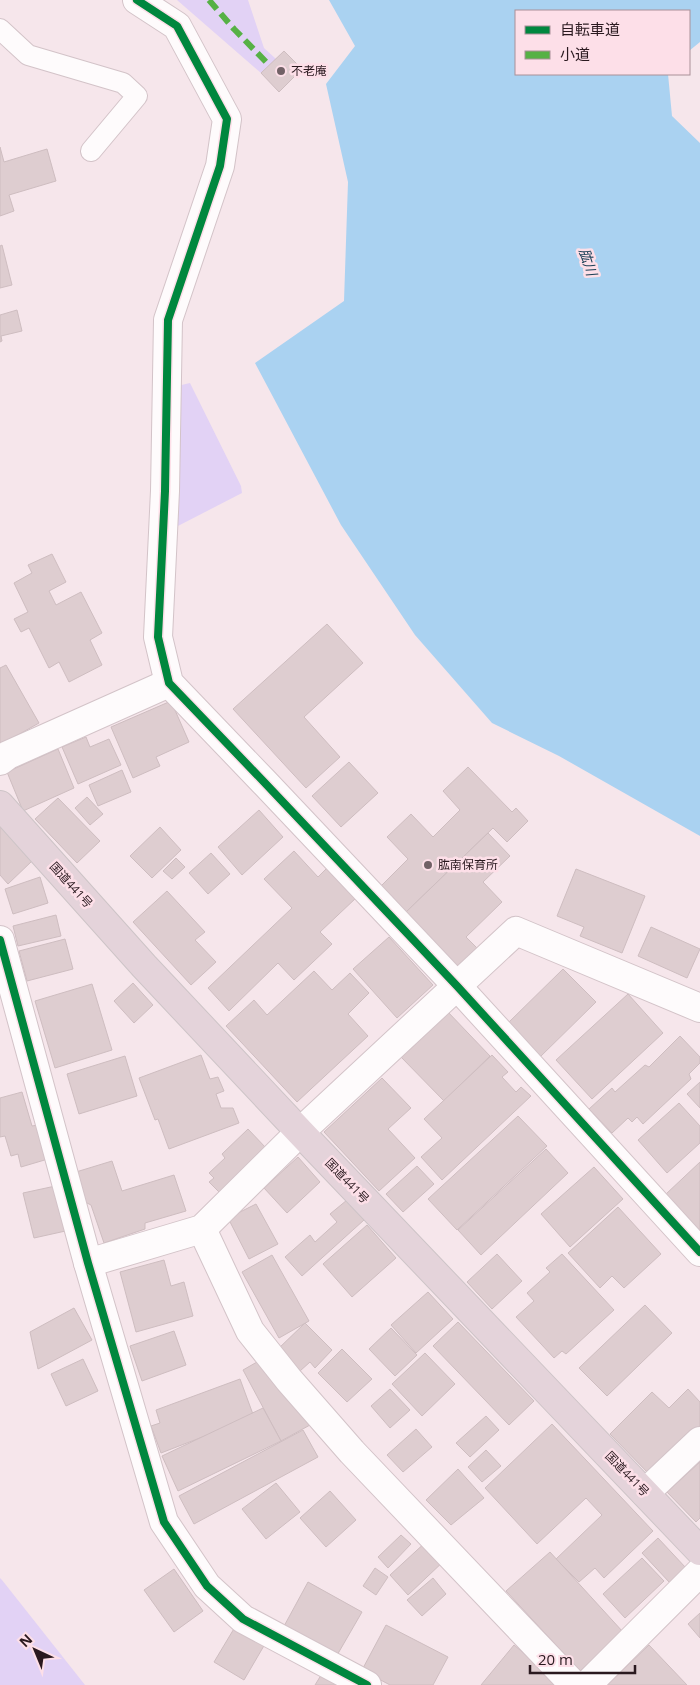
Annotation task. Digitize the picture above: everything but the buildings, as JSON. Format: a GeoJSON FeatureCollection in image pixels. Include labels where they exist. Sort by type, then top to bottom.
{"type":"FeatureCollection","features":[{"type":"Feature","properties":{"kind":"highway","name":"国道441号"},"geometry":{"type":"LineString","coordinates":[[0,806],[144,966],[700,1551]]}},
{"type":"Feature","properties":{"kind":"street"},"geometry":{"type":"LineString","coordinates":[[137,0],[177,26],[227,119],[220,166],[168,320],[165,491],[158,637],[168,683],[457,986],[700,1252]]}},
{"type":"Feature","properties":{"kind":"street"},"geometry":{"type":"LineString","coordinates":[[0,761],[8,754],[168,683]]}},
{"type":"Feature","properties":{"kind":"street"},"geometry":{"type":"LineString","coordinates":[[88,1263],[202,1229],[300,1132],[516,931],[700,1008]]}},
{"type":"Feature","properties":{"kind":"street"},"geometry":{"type":"LineString","coordinates":[[0,940],[88,1263],[164,1522],[207,1586],[243,1619],[367,1685]]}},
{"type":"Feature","properties":{"kind":"street"},"geometry":{"type":"LineString","coordinates":[[202,1229],[250,1331],[284,1373],[352,1452],[574,1685]]}},
{"type":"Feature","properties":{"kind":"street"},"geometry":{"type":"LineString","coordinates":[[645,1493],[700,1441]]}},
{"type":"Feature","properties":{"kind":"street"},"geometry":{"type":"LineString","coordinates":[[587,1685],[700,1572]]}},
{"type":"Feature","properties":{"kind":"lane"},"geometry":{"type":"LineString","coordinates":[[0,29],[28,55],[123,83],[137,96],[91,151]]}},
{"type":"Feature","properties":{"kind":"shaded area"},"geometry":{"type":"Polygon","coordinates":[[[177,0],[248,0],[264,48],[276,59],[261,73],[177,0]]]}},
{"type":"Feature","properties":{"kind":"shaded area"},"geometry":{"type":"Polygon","coordinates":[[[190,383],[241,486],[242,493],[176,527],[177,539],[172,569],[173,387],[190,383]]]}},
{"type":"Feature","properties":{"kind":"shaded area"},"geometry":{"type":"Polygon","coordinates":[[[0,1578],[2,1580],[85,1685],[0,1685],[0,1578]]]}},
{"type":"Feature","properties":{"kind":"water","name":"肱川"},"geometry":{"type":"Polygon","coordinates":[[[329,0],[700,0],[700,42],[690,50],[690,10],[515,10],[515,75],[668,75],[672,116],[700,143],[700,836],[559,756],[492,723],[415,635],[341,525],[255,363],[344,301],[348,182],[326,84],[355,46],[329,0]]]}},
{"type":"Feature","properties":{"kind":"marked path"},"geometry":{"type":"LineString","coordinates":[[209,0],[269,65]]}},
{"type":"Feature","properties":{"kind":"cycle path"},"geometry":{"type":"LineString","coordinates":[[137,0],[177,26],[227,119],[220,166],[168,320],[165,491],[158,637],[169,683],[457,986],[700,1252]]}},
{"type":"Feature","properties":{"kind":"cycle path"},"geometry":{"type":"LineString","coordinates":[[0,940],[88,1263],[164,1522],[207,1586],[243,1619],[367,1685]]}},
{"type":"Feature","properties":{"kind":"place","name":"不老庵"},"geometry":{"type":"Point","coordinates":[281,71]}},
{"type":"Feature","properties":{"kind":"place","name":"肱南保育所"},"geometry":{"type":"Point","coordinates":[428,865]}}]}
